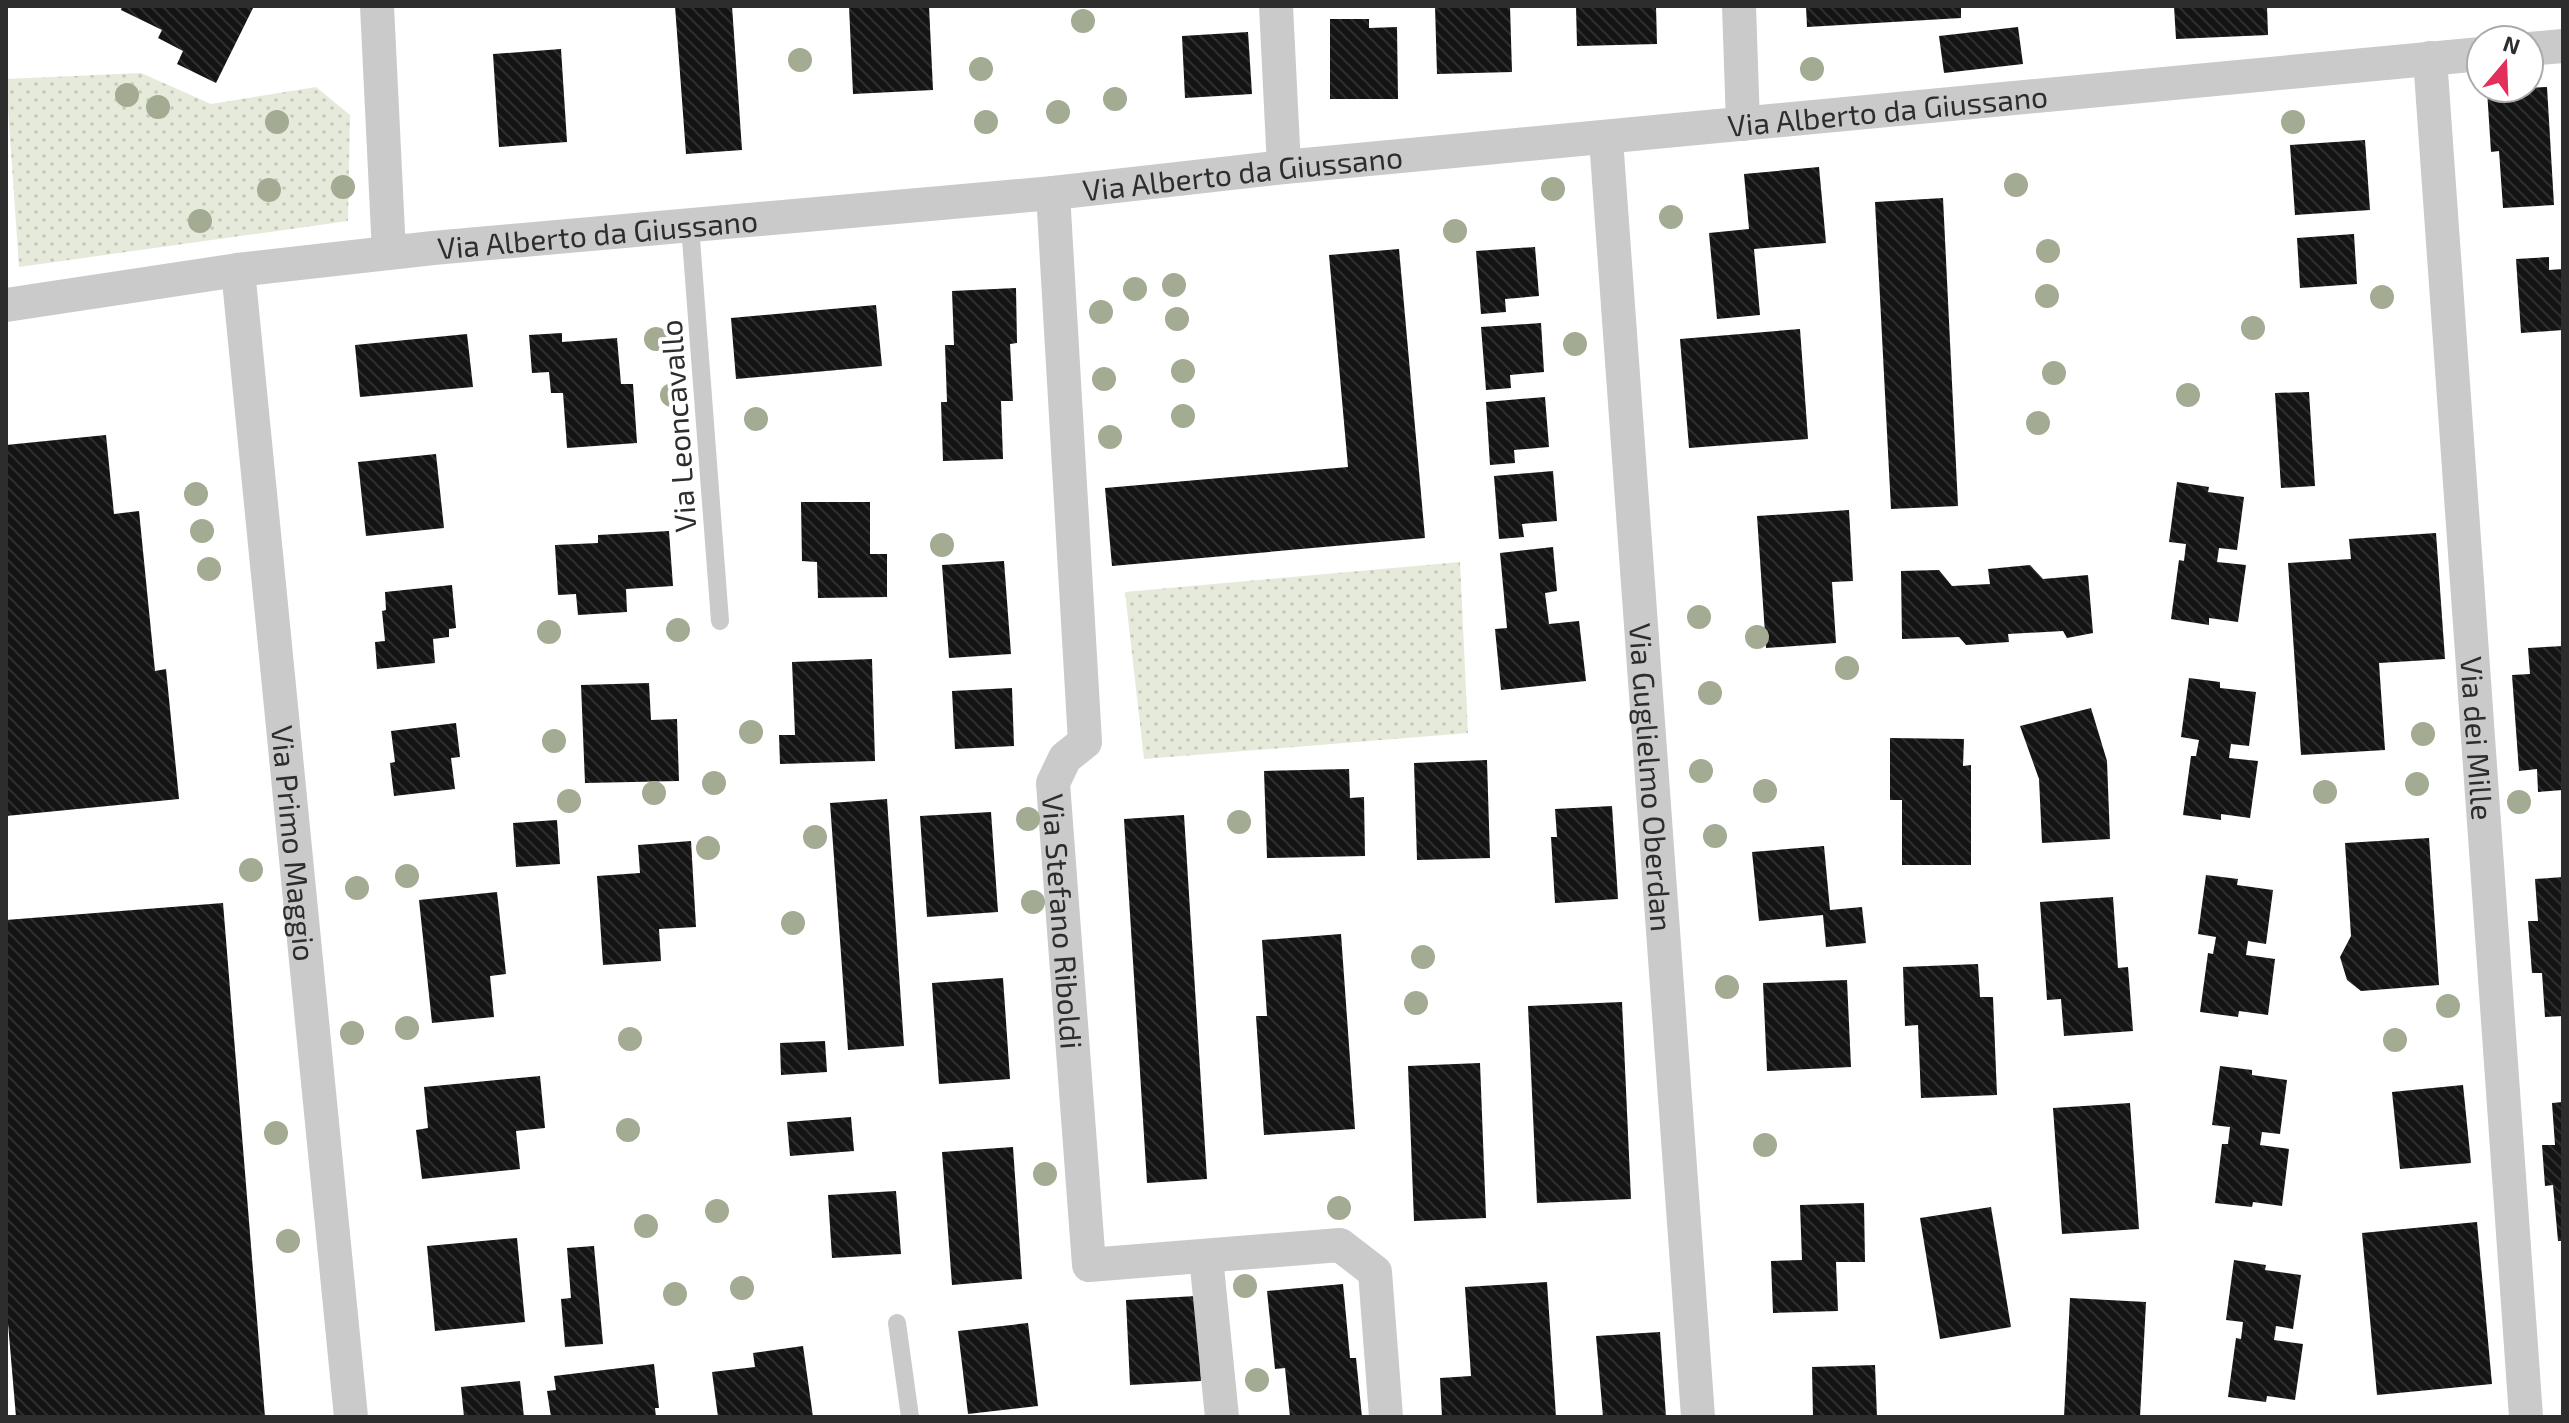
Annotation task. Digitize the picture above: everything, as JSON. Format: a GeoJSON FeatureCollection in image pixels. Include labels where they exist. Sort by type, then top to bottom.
{"type":"FeatureCollection","features":[{"type":"Feature","properties":{"kind":"street"},"geometry":{"type":"LineString","coordinates":[[377,6],[389,253]]}},
{"type":"Feature","properties":{"kind":"street"},"geometry":{"type":"LineString","coordinates":[[1276,6],[1284,167]]}},
{"type":"Feature","properties":{"kind":"street"},"geometry":{"type":"LineString","coordinates":[[1739,6],[1743,124]]}},
{"type":"Feature","properties":{"kind":"street","name":"Via Alberto da Giussano"},"geometry":{"type":"LineString","coordinates":[[6,305],[238,270],[389,253],[1053,193],[1284,167],[1606,139],[2465,55]]}},
{"type":"Feature","properties":{"kind":"street","name":"Via dei Mille"},"geometry":{"type":"LineString","coordinates":[[2430,58],[2526,1417]]}},
{"type":"Feature","properties":{"kind":"street","name":"Via Guglielmo Oberdan"},"geometry":{"type":"LineString","coordinates":[[1606,139],[1698,1417]]}},
{"type":"Feature","properties":{"kind":"street","name":"Via Stefano Riboldi"},"geometry":{"type":"LineString","coordinates":[[1053,193],[1085,742],[1065,758],[1053,783],[1089,1265],[1340,1245],[1375,1272],[1386,1417]]}},
{"type":"Feature","properties":{"kind":"street","name":"Via Primo Maggio"},"geometry":{"type":"LineString","coordinates":[[238,270],[351,1417]]}},
{"type":"Feature","properties":{"kind":"street"},"geometry":{"type":"LineString","coordinates":[[1206,1257],[1222,1417]]}},
{"type":"Feature","properties":{"kind":"lane","name":"Via Leoncavallo"},"geometry":{"type":"LineString","coordinates":[[690,226],[720,621]]}},
{"type":"Feature","properties":{"kind":"lane"},"geometry":{"type":"LineString","coordinates":[[897,1323],[910,1417]]}},
{"type":"Feature","properties":{"kind":"green space"},"geometry":{"type":"Polygon","coordinates":[[[141,73],[211,104],[316,87],[350,115],[348,221],[19,267],[6,79],[141,73]]]}},
{"type":"Feature","properties":{"kind":"green space"},"geometry":{"type":"Polygon","coordinates":[[[1460,562],[1468,733],[1144,759],[1125,592],[1460,562]]]}},
{"type":"Feature","properties":{"kind":"building"},"geometry":{"type":"Polygon","coordinates":[[[122,6],[254,6],[216,83],[177,64],[183,51],[158,38],[162,30],[121,10],[122,6]]]}},
{"type":"Feature","properties":{"kind":"building"},"geometry":{"type":"Polygon","coordinates":[[[675,6],[732,6],[742,150],[686,154],[675,6]]]}},
{"type":"Feature","properties":{"kind":"building"},"geometry":{"type":"Polygon","coordinates":[[[849,6],[929,6],[933,90],[853,94],[849,6]]]}},
{"type":"Feature","properties":{"kind":"building"},"geometry":{"type":"Polygon","coordinates":[[[1435,6],[1510,6],[1512,72],[1437,74],[1435,6]]]}},
{"type":"Feature","properties":{"kind":"building"},"geometry":{"type":"Polygon","coordinates":[[[1576,6],[1656,6],[1657,44],[1577,46],[1576,6]]]}},
{"type":"Feature","properties":{"kind":"building"},"geometry":{"type":"Polygon","coordinates":[[[1806,6],[1961,6],[1961,18],[1807,27],[1806,6]]]}},
{"type":"Feature","properties":{"kind":"building"},"geometry":{"type":"Polygon","coordinates":[[[2174,6],[2267,6],[2268,35],[2176,39],[2174,6]]]}},
{"type":"Feature","properties":{"kind":"building"},"geometry":{"type":"Polygon","coordinates":[[[1330,19],[1369,19],[1369,28],[1397,27],[1398,99],[1330,99],[1330,19]]]}},
{"type":"Feature","properties":{"kind":"building"},"geometry":{"type":"Polygon","coordinates":[[[2018,27],[2023,64],[1944,73],[1939,36],[2018,27]]]}},
{"type":"Feature","properties":{"kind":"building"},"geometry":{"type":"Polygon","coordinates":[[[1248,32],[1252,94],[1185,98],[1182,36],[1248,32]]]}},
{"type":"Feature","properties":{"kind":"building"},"geometry":{"type":"Polygon","coordinates":[[[561,49],[567,142],[499,147],[493,54],[561,49]]]}},
{"type":"Feature","properties":{"kind":"building"},"geometry":{"type":"Polygon","coordinates":[[[2545,87],[2554,205],[2503,208],[2499,151],[2491,152],[2488,104],[2545,104],[2545,87]]]}},
{"type":"Feature","properties":{"kind":"building"},"geometry":{"type":"Polygon","coordinates":[[[2365,140],[2370,210],[2295,215],[2290,145],[2365,140]]]}},
{"type":"Feature","properties":{"kind":"building"},"geometry":{"type":"Polygon","coordinates":[[[1819,167],[1826,243],[1754,249],[1760,315],[1717,319],[1709,233],[1749,229],[1744,174],[1819,167]]]}},
{"type":"Feature","properties":{"kind":"building"},"geometry":{"type":"Polygon","coordinates":[[[1943,198],[1958,506],[1891,509],[1875,202],[1943,198]]]}},
{"type":"Feature","properties":{"kind":"building"},"geometry":{"type":"Polygon","coordinates":[[[2354,234],[2357,284],[2300,288],[2297,238],[2354,234]]]}},
{"type":"Feature","properties":{"kind":"building"},"geometry":{"type":"Polygon","coordinates":[[[1535,247],[1539,296],[1505,299],[1506,312],[1481,314],[1476,251],[1535,247]]]}},
{"type":"Feature","properties":{"kind":"building"},"geometry":{"type":"Polygon","coordinates":[[[1399,249],[1425,538],[1112,566],[1105,488],[1348,467],[1329,255],[1399,249]]]}},
{"type":"Feature","properties":{"kind":"building"},"geometry":{"type":"Polygon","coordinates":[[[2549,257],[2549,270],[2563,269],[2563,330],[2521,333],[2516,259],[2549,257]]]}},
{"type":"Feature","properties":{"kind":"building"},"geometry":{"type":"Polygon","coordinates":[[[1016,288],[1017,343],[1010,344],[1013,401],[1001,401],[1003,459],[943,461],[941,402],[947,402],[945,345],[954,345],[952,291],[1016,288]]]}},
{"type":"Feature","properties":{"kind":"building"},"geometry":{"type":"Polygon","coordinates":[[[876,305],[882,366],[736,379],[731,318],[876,305]]]}},
{"type":"Feature","properties":{"kind":"building"},"geometry":{"type":"Polygon","coordinates":[[[1541,323],[1544,372],[1510,375],[1511,388],[1486,390],[1481,327],[1541,323]]]}},
{"type":"Feature","properties":{"kind":"building"},"geometry":{"type":"Polygon","coordinates":[[[1800,329],[1808,439],[1689,448],[1680,339],[1800,329]]]}},
{"type":"Feature","properties":{"kind":"building"},"geometry":{"type":"Polygon","coordinates":[[[562,333],[562,342],[617,338],[621,384],[633,384],[637,443],[567,448],[563,393],[551,393],[549,372],[532,373],[529,335],[562,333]]]}},
{"type":"Feature","properties":{"kind":"building"},"geometry":{"type":"Polygon","coordinates":[[[467,334],[473,387],[360,397],[355,345],[467,334]]]}},
{"type":"Feature","properties":{"kind":"building"},"geometry":{"type":"Polygon","coordinates":[[[2309,392],[2315,486],[2281,488],[2275,393],[2309,392]]]}},
{"type":"Feature","properties":{"kind":"building"},"geometry":{"type":"Polygon","coordinates":[[[1545,397],[1549,447],[1514,450],[1515,463],[1490,465],[1486,402],[1545,397]]]}},
{"type":"Feature","properties":{"kind":"building"},"geometry":{"type":"Polygon","coordinates":[[[106,435],[114,514],[139,511],[155,671],[166,669],[179,799],[6,816],[6,445],[106,435]]]}},
{"type":"Feature","properties":{"kind":"building"},"geometry":{"type":"Polygon","coordinates":[[[436,454],[444,528],[366,536],[358,462],[436,454]]]}},
{"type":"Feature","properties":{"kind":"building"},"geometry":{"type":"Polygon","coordinates":[[[1553,471],[1557,521],[1522,524],[1524,537],[1499,539],[1494,476],[1553,471]]]}},
{"type":"Feature","properties":{"kind":"building"},"geometry":{"type":"Polygon","coordinates":[[[2177,482],[2209,487],[2208,492],[2244,497],[2237,550],[2219,548],[2217,562],[2246,565],[2238,622],[2209,618],[2209,625],[2171,619],[2179,560],[2184,561],[2186,544],[2169,542],[2177,482]]]}},
{"type":"Feature","properties":{"kind":"building"},"geometry":{"type":"Polygon","coordinates":[[[801,502],[870,502],[870,554],[887,554],[887,597],[818,598],[817,562],[802,561],[801,502]]]}},
{"type":"Feature","properties":{"kind":"building"},"geometry":{"type":"Polygon","coordinates":[[[1849,510],[1853,581],[1832,582],[1836,643],[1766,648],[1757,516],[1849,510]]]}},
{"type":"Feature","properties":{"kind":"building"},"geometry":{"type":"Polygon","coordinates":[[[669,531],[673,586],[626,589],[627,612],[578,615],[576,594],[558,595],[555,545],[598,543],[598,535],[669,531]]]}},
{"type":"Feature","properties":{"kind":"building"},"geometry":{"type":"Polygon","coordinates":[[[2436,533],[2445,659],[2379,663],[2385,750],[2301,755],[2288,563],[2351,559],[2349,539],[2436,533]]]}},
{"type":"Feature","properties":{"kind":"building"},"geometry":{"type":"Polygon","coordinates":[[[1553,547],[1557,591],[1545,593],[1549,624],[1579,621],[1586,681],[1501,690],[1495,629],[1507,628],[1500,553],[1553,547]]]}},
{"type":"Feature","properties":{"kind":"building"},"geometry":{"type":"Polygon","coordinates":[[[1004,561],[1011,654],[949,658],[942,565],[1004,561]]]}},
{"type":"Feature","properties":{"kind":"building"},"geometry":{"type":"Polygon","coordinates":[[[2030,565],[2043,579],[2088,575],[2093,633],[2067,638],[2063,631],[2008,634],[2009,642],[1966,645],[1959,637],[1902,639],[1901,571],[1939,570],[1952,586],[1990,584],[1988,569],[2030,565]]]}},
{"type":"Feature","properties":{"kind":"building"},"geometry":{"type":"Polygon","coordinates":[[[452,585],[456,628],[449,629],[449,637],[433,639],[435,663],[377,669],[375,642],[385,641],[382,611],[386,610],[385,592],[452,585]]]}},
{"type":"Feature","properties":{"kind":"building"},"geometry":{"type":"Polygon","coordinates":[[[2563,646],[2563,790],[2538,792],[2537,769],[2519,771],[2512,675],[2530,674],[2528,648],[2563,646]]]}},
{"type":"Feature","properties":{"kind":"building"},"geometry":{"type":"Polygon","coordinates":[[[872,659],[875,761],[780,764],[779,735],[795,735],[792,662],[872,659]]]}},
{"type":"Feature","properties":{"kind":"building"},"geometry":{"type":"Polygon","coordinates":[[[2189,678],[2220,682],[2220,688],[2256,692],[2249,746],[2231,744],[2229,758],[2258,761],[2250,818],[2221,814],[2221,820],[2183,815],[2191,756],[2196,756],[2199,740],[2181,737],[2189,678]]]}},
{"type":"Feature","properties":{"kind":"building"},"geometry":{"type":"Polygon","coordinates":[[[649,683],[651,720],[677,719],[679,781],[585,783],[581,685],[649,683]]]}},
{"type":"Feature","properties":{"kind":"building"},"geometry":{"type":"Polygon","coordinates":[[[1012,688],[1014,746],[955,749],[952,691],[1012,688]]]}},
{"type":"Feature","properties":{"kind":"building"},"geometry":{"type":"Polygon","coordinates":[[[2091,708],[2107,761],[2110,839],[2042,843],[2039,779],[2020,726],[2091,708]]]}},
{"type":"Feature","properties":{"kind":"building"},"geometry":{"type":"Polygon","coordinates":[[[456,723],[460,757],[451,758],[455,789],[394,796],[390,763],[395,762],[391,731],[456,723]]]}},
{"type":"Feature","properties":{"kind":"building"},"geometry":{"type":"Polygon","coordinates":[[[1890,738],[1964,739],[1963,766],[1971,765],[1971,865],[1902,865],[1902,800],[1890,800],[1890,738]]]}},
{"type":"Feature","properties":{"kind":"building"},"geometry":{"type":"Polygon","coordinates":[[[1487,760],[1490,858],[1417,860],[1414,763],[1487,760]]]}},
{"type":"Feature","properties":{"kind":"building"},"geometry":{"type":"Polygon","coordinates":[[[1349,769],[1350,798],[1364,797],[1365,856],[1267,858],[1264,771],[1349,769]]]}},
{"type":"Feature","properties":{"kind":"building"},"geometry":{"type":"Polygon","coordinates":[[[887,799],[904,1046],[848,1050],[830,803],[887,799]]]}},
{"type":"Feature","properties":{"kind":"building"},"geometry":{"type":"Polygon","coordinates":[[[1612,806],[1618,899],[1555,903],[1551,837],[1557,837],[1555,809],[1612,806]]]}},
{"type":"Feature","properties":{"kind":"building"},"geometry":{"type":"Polygon","coordinates":[[[991,812],[998,912],[927,917],[920,816],[991,812]]]}},
{"type":"Feature","properties":{"kind":"building"},"geometry":{"type":"Polygon","coordinates":[[[1184,815],[1207,1179],[1147,1183],[1124,819],[1184,815]]]}},
{"type":"Feature","properties":{"kind":"building"},"geometry":{"type":"Polygon","coordinates":[[[557,820],[560,864],[516,867],[513,823],[557,820]]]}},
{"type":"Feature","properties":{"kind":"building"},"geometry":{"type":"Polygon","coordinates":[[[2429,838],[2439,985],[2361,991],[2347,980],[2340,957],[2351,936],[2345,843],[2429,838]]]}},
{"type":"Feature","properties":{"kind":"building"},"geometry":{"type":"Polygon","coordinates":[[[691,841],[696,927],[659,929],[661,961],[603,965],[597,876],[640,873],[638,845],[691,841]]]}},
{"type":"Feature","properties":{"kind":"building"},"geometry":{"type":"Polygon","coordinates":[[[1824,846],[1830,910],[1862,907],[1866,943],[1826,947],[1823,915],[1759,921],[1752,852],[1824,846]]]}},
{"type":"Feature","properties":{"kind":"building"},"geometry":{"type":"Polygon","coordinates":[[[2206,875],[2238,879],[2237,885],[2273,890],[2266,944],[2248,941],[2246,955],[2275,959],[2268,1015],[2239,1011],[2238,1017],[2200,1012],[2208,953],[2213,954],[2216,937],[2198,934],[2206,875]]]}},
{"type":"Feature","properties":{"kind":"building"},"geometry":{"type":"Polygon","coordinates":[[[2563,877],[2563,1016],[2545,1017],[2542,973],[2532,973],[2528,921],[2538,921],[2535,879],[2563,877]]]}},
{"type":"Feature","properties":{"kind":"building"},"geometry":{"type":"Polygon","coordinates":[[[497,892],[506,974],[490,976],[494,1017],[432,1023],[419,900],[497,892]]]}},
{"type":"Feature","properties":{"kind":"building"},"geometry":{"type":"Polygon","coordinates":[[[2113,897],[2118,968],[2128,967],[2133,1031],[2064,1036],[2061,999],[2047,1000],[2040,902],[2113,897]]]}},
{"type":"Feature","properties":{"kind":"building"},"geometry":{"type":"Polygon","coordinates":[[[223,903],[265,1417],[16,1417],[6,1300],[6,920],[223,903]]]}},
{"type":"Feature","properties":{"kind":"building"},"geometry":{"type":"Polygon","coordinates":[[[1341,934],[1355,1129],[1264,1135],[1256,1016],[1267,1016],[1262,940],[1341,934]]]}},
{"type":"Feature","properties":{"kind":"building"},"geometry":{"type":"Polygon","coordinates":[[[1978,964],[1980,997],[1993,997],[1997,1095],[1921,1098],[1918,1025],[1905,1026],[1903,967],[1978,964]]]}},
{"type":"Feature","properties":{"kind":"building"},"geometry":{"type":"Polygon","coordinates":[[[1003,978],[1010,1079],[939,1084],[932,983],[1003,978]]]}},
{"type":"Feature","properties":{"kind":"building"},"geometry":{"type":"Polygon","coordinates":[[[1847,980],[1851,1067],[1767,1071],[1763,983],[1847,980]]]}},
{"type":"Feature","properties":{"kind":"building"},"geometry":{"type":"Polygon","coordinates":[[[1622,1002],[1631,1199],[1537,1203],[1528,1006],[1622,1002]]]}},
{"type":"Feature","properties":{"kind":"building"},"geometry":{"type":"Polygon","coordinates":[[[825,1041],[827,1072],[781,1075],[780,1043],[825,1041]]]}},
{"type":"Feature","properties":{"kind":"building"},"geometry":{"type":"Polygon","coordinates":[[[1480,1063],[1486,1218],[1414,1221],[1408,1066],[1480,1063]]]}},
{"type":"Feature","properties":{"kind":"building"},"geometry":{"type":"Polygon","coordinates":[[[2220,1066],[2252,1070],[2252,1075],[2287,1080],[2280,1134],[2262,1132],[2260,1145],[2289,1149],[2282,1206],[2253,1202],[2252,1207],[2215,1203],[2222,1144],[2228,1144],[2230,1127],[2212,1125],[2220,1066]]]}},
{"type":"Feature","properties":{"kind":"building"},"geometry":{"type":"Polygon","coordinates":[[[540,1076],[545,1128],[516,1131],[520,1169],[422,1179],[416,1130],[428,1128],[424,1087],[540,1076]]]}},
{"type":"Feature","properties":{"kind":"building"},"geometry":{"type":"Polygon","coordinates":[[[2463,1085],[2471,1163],[2400,1169],[2392,1092],[2463,1085]]]}},
{"type":"Feature","properties":{"kind":"building"},"geometry":{"type":"Polygon","coordinates":[[[2563,1102],[2563,1241],[2558,1241],[2553,1185],[2545,1186],[2542,1145],[2555,1145],[2552,1103],[2563,1102]]]}},
{"type":"Feature","properties":{"kind":"building"},"geometry":{"type":"Polygon","coordinates":[[[2130,1103],[2139,1229],[2062,1234],[2053,1108],[2130,1103]]]}},
{"type":"Feature","properties":{"kind":"building"},"geometry":{"type":"Polygon","coordinates":[[[851,1117],[854,1151],[790,1156],[787,1122],[851,1117]]]}},
{"type":"Feature","properties":{"kind":"building"},"geometry":{"type":"Polygon","coordinates":[[[1013,1147],[1022,1279],[952,1285],[942,1152],[1013,1147]]]}},
{"type":"Feature","properties":{"kind":"building"},"geometry":{"type":"Polygon","coordinates":[[[896,1191],[901,1254],[832,1258],[828,1195],[896,1191]]]}},
{"type":"Feature","properties":{"kind":"building"},"geometry":{"type":"Polygon","coordinates":[[[1864,1203],[1865,1262],[1836,1262],[1838,1311],[1773,1313],[1771,1261],[1802,1260],[1800,1205],[1864,1203]]]}},
{"type":"Feature","properties":{"kind":"building"},"geometry":{"type":"Polygon","coordinates":[[[1991,1207],[2011,1327],[1940,1339],[1920,1218],[1991,1207]]]}},
{"type":"Feature","properties":{"kind":"building"},"geometry":{"type":"Polygon","coordinates":[[[2477,1222],[2492,1384],[2377,1395],[2362,1233],[2477,1222]]]}},
{"type":"Feature","properties":{"kind":"building"},"geometry":{"type":"Polygon","coordinates":[[[517,1238],[525,1322],[435,1331],[427,1246],[517,1238]]]}},
{"type":"Feature","properties":{"kind":"building"},"geometry":{"type":"Polygon","coordinates":[[[594,1246],[603,1344],[565,1347],[561,1299],[571,1298],[567,1248],[594,1246]]]}},
{"type":"Feature","properties":{"kind":"building"},"geometry":{"type":"Polygon","coordinates":[[[2234,1260],[2266,1265],[2265,1270],[2301,1275],[2293,1329],[2276,1326],[2274,1340],[2303,1344],[2295,1400],[2267,1396],[2266,1402],[2228,1397],[2236,1338],[2241,1339],[2243,1322],[2226,1320],[2234,1260]]]}},
{"type":"Feature","properties":{"kind":"building"},"geometry":{"type":"Polygon","coordinates":[[[1547,1282],[1556,1417],[1442,1417],[1440,1378],[1471,1376],[1465,1287],[1547,1282]]]}},
{"type":"Feature","properties":{"kind":"building"},"geometry":{"type":"Polygon","coordinates":[[[1343,1284],[1350,1358],[1356,1358],[1362,1417],[1290,1417],[1285,1368],[1275,1369],[1267,1291],[1343,1284]]]}},
{"type":"Feature","properties":{"kind":"building"},"geometry":{"type":"Polygon","coordinates":[[[1196,1296],[1201,1381],[1130,1385],[1126,1300],[1196,1296]]]}},
{"type":"Feature","properties":{"kind":"building"},"geometry":{"type":"Polygon","coordinates":[[[2070,1298],[2146,1302],[2140,1417],[2064,1417],[2070,1298]]]}},
{"type":"Feature","properties":{"kind":"building"},"geometry":{"type":"Polygon","coordinates":[[[1028,1323],[1038,1406],[968,1414],[958,1331],[1028,1323]]]}},
{"type":"Feature","properties":{"kind":"building"},"geometry":{"type":"Polygon","coordinates":[[[1660,1332],[1666,1417],[1603,1417],[1596,1336],[1660,1332]]]}},
{"type":"Feature","properties":{"kind":"building"},"geometry":{"type":"Polygon","coordinates":[[[803,1346],[813,1417],[718,1417],[712,1372],[755,1367],[753,1353],[803,1346]]]}},
{"type":"Feature","properties":{"kind":"building"},"geometry":{"type":"Polygon","coordinates":[[[654,1364],[659,1408],[655,1408],[656,1417],[551,1417],[547,1391],[556,1390],[554,1376],[654,1364]]]}},
{"type":"Feature","properties":{"kind":"building"},"geometry":{"type":"Polygon","coordinates":[[[1875,1365],[1877,1417],[1813,1417],[1812,1367],[1875,1365]]]}},
{"type":"Feature","properties":{"kind":"building"},"geometry":{"type":"Polygon","coordinates":[[[520,1381],[524,1417],[464,1417],[461,1387],[520,1381]]]}}]}
